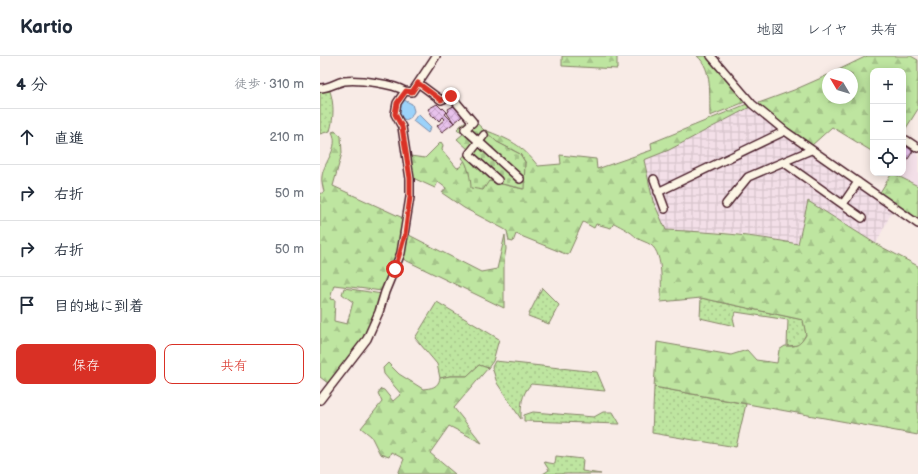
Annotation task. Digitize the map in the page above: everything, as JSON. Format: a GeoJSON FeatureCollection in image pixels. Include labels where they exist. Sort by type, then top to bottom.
{"type":"FeatureCollection","features":[{"type":"Feature","properties":{"kind":"street"},"geometry":{"type":"LineString","coordinates":[[320,88],[326,88],[342,82],[354,81],[398,87],[412,92],[436,56]]}},
{"type":"Feature","properties":{"kind":"street"},"geometry":{"type":"LineString","coordinates":[[711,56],[752,104],[785,132],[918,224]]}},
{"type":"Feature","properties":{"kind":"street"},"geometry":{"type":"LineString","coordinates":[[418,83],[441,100],[451,96],[473,122],[465,130],[482,138],[520,179]]}},
{"type":"Feature","properties":{"kind":"street"},"geometry":{"type":"LineString","coordinates":[[320,400],[367,339],[379,312],[385,292],[401,253],[409,203],[410,178],[402,127],[395,114],[397,103],[406,91]]}},
{"type":"Feature","properties":{"kind":"street"},"geometry":{"type":"LineString","coordinates":[[658,192],[785,132]]}},
{"type":"Feature","properties":{"kind":"street"},"geometry":{"type":"LineString","coordinates":[[482,138],[469,154],[498,180]]}},
{"type":"Feature","properties":{"kind":"street"},"geometry":{"type":"LineString","coordinates":[[906,140],[918,148]]}},
{"type":"Feature","properties":{"kind":"street"},"geometry":{"type":"LineString","coordinates":[[726,204],[748,177],[811,150]]}},
{"type":"Feature","properties":{"kind":"street"},"geometry":{"type":"LineString","coordinates":[[783,162],[862,218]]}},
{"type":"Feature","properties":{"kind":"street"},"geometry":{"type":"LineString","coordinates":[[654,179],[665,209]]}},
{"type":"Feature","properties":{"kind":"street"},"geometry":{"type":"LineString","coordinates":[[843,204],[858,182]]}},
{"type":"Feature","properties":{"kind":"shaded area"},"geometry":{"type":"Polygon","coordinates":[[[750,107],[782,133],[892,211],[876,244],[808,201],[798,244],[726,232],[666,231],[653,201],[644,160],[669,150],[750,107]]]}},
{"type":"Feature","properties":{"kind":"shaded area"},"geometry":{"type":"Polygon","coordinates":[[[906,144],[918,151],[918,186],[899,176],[906,176],[906,144]]]}},
{"type":"Feature","properties":{"kind":"green space"},"geometry":{"type":"Polygon","coordinates":[[[562,56],[617,56],[617,69],[562,66],[562,56]]]}},
{"type":"Feature","properties":{"kind":"green space"},"geometry":{"type":"Polygon","coordinates":[[[697,56],[707,56],[745,102],[710,116],[708,76],[706,68],[697,56]]]}},
{"type":"Feature","properties":{"kind":"green space"},"geometry":{"type":"Polygon","coordinates":[[[867,56],[911,56],[918,60],[918,109],[906,128],[906,68],[870,68],[870,150],[832,127],[811,146],[786,129],[756,104],[822,78],[822,104],[858,104],[858,68],[842,68],[867,56]]]}},
{"type":"Feature","properties":{"kind":"green space"},"geometry":{"type":"Polygon","coordinates":[[[330,91],[333,116],[330,131],[320,134],[320,92],[330,91]]]}},
{"type":"Feature","properties":{"kind":"green space"},"geometry":{"type":"Polygon","coordinates":[[[747,104],[750,107],[669,150],[644,160],[653,201],[666,230],[732,234],[798,244],[808,201],[876,244],[918,266],[918,435],[654,387],[657,342],[731,355],[747,350],[756,360],[777,363],[779,350],[785,346],[798,345],[806,335],[803,320],[701,298],[661,302],[661,272],[658,256],[655,250],[651,245],[614,223],[611,228],[596,224],[594,228],[583,222],[568,255],[516,234],[513,242],[509,241],[507,231],[464,208],[442,193],[446,188],[438,182],[435,188],[413,178],[410,156],[425,158],[441,142],[443,145],[442,150],[457,168],[460,167],[465,160],[472,180],[489,181],[523,189],[525,162],[520,154],[497,142],[483,131],[485,130],[514,144],[526,152],[538,166],[561,164],[560,155],[596,159],[597,169],[652,150],[651,143],[747,104]]]}},
{"type":"Feature","properties":{"kind":"green space"},"geometry":{"type":"Polygon","coordinates":[[[470,117],[497,142],[520,154],[525,162],[524,189],[489,181],[483,190],[471,188],[470,177],[462,158],[469,150],[457,139],[463,134],[457,129],[470,117]]]}},
{"type":"Feature","properties":{"kind":"green space"},"geometry":{"type":"Polygon","coordinates":[[[335,131],[341,136],[342,153],[333,186],[403,218],[399,247],[382,291],[334,285],[330,299],[335,300],[334,321],[347,324],[353,302],[342,294],[344,288],[382,294],[378,308],[367,332],[354,353],[329,384],[320,377],[320,194],[324,192],[322,182],[323,170],[333,149],[334,138],[332,132],[335,131]]]}},
{"type":"Feature","properties":{"kind":"green space"},"geometry":{"type":"Polygon","coordinates":[[[890,176],[898,176],[918,186],[918,221],[879,194],[890,176]]]}},
{"type":"Feature","properties":{"kind":"green space"},"geometry":{"type":"Polygon","coordinates":[[[409,235],[481,272],[497,269],[505,235],[504,308],[403,259],[409,235]]]}},
{"type":"Feature","properties":{"kind":"green space"},"geometry":{"type":"Polygon","coordinates":[[[542,288],[559,305],[549,324],[528,316],[542,288]]]}},
{"type":"Feature","properties":{"kind":"green space"},"geometry":{"type":"Polygon","coordinates":[[[701,298],[803,320],[806,334],[800,345],[787,346],[788,320],[736,312],[733,318],[735,326],[700,318],[701,298]]]}},
{"type":"Feature","properties":{"kind":"green space"},"geometry":{"type":"Polygon","coordinates":[[[437,302],[499,339],[493,361],[488,368],[479,365],[467,376],[450,376],[440,378],[437,364],[415,338],[437,302]]]}},
{"type":"Feature","properties":{"kind":"green space"},"geometry":{"type":"Polygon","coordinates":[[[495,361],[597,372],[605,391],[531,384],[525,392],[522,400],[521,419],[497,383],[492,367],[495,361]]]}},
{"type":"Feature","properties":{"kind":"green space"},"geometry":{"type":"Polygon","coordinates":[[[388,363],[399,374],[423,389],[436,386],[440,378],[450,376],[467,376],[479,365],[488,368],[454,408],[482,443],[449,426],[430,453],[455,474],[398,474],[404,459],[391,452],[389,457],[380,454],[371,436],[361,428],[382,402],[378,393],[381,389],[384,390],[393,401],[401,394],[384,374],[383,368],[388,363]]]}},
{"type":"Feature","properties":{"kind":"green space"},"geometry":{"type":"Polygon","coordinates":[[[654,387],[746,404],[736,447],[652,433],[654,387]]]}},
{"type":"Feature","properties":{"kind":"green space"},"geometry":{"type":"Polygon","coordinates":[[[533,412],[594,417],[603,412],[613,412],[620,424],[524,421],[524,415],[533,412]]]}},
{"type":"Feature","properties":{"kind":"green space"},"geometry":{"type":"Polygon","coordinates":[[[556,456],[583,459],[582,471],[601,474],[543,474],[549,470],[544,462],[555,464],[556,456]]]}},
{"type":"Feature","properties":{"kind":"water"},"geometry":{"type":"Polygon","coordinates":[[[404,100],[412,104],[414,111],[411,117],[406,120],[401,118],[399,113],[400,106],[404,100]]]}},
{"type":"Feature","properties":{"kind":"water"},"geometry":{"type":"Polygon","coordinates":[[[418,114],[431,127],[428,133],[413,121],[418,114]]]}},
{"type":"Feature","properties":{"kind":"building"},"geometry":{"type":"Polygon","coordinates":[[[437,104],[447,112],[445,114],[454,123],[442,132],[437,126],[445,119],[443,117],[439,121],[434,116],[433,117],[428,109],[437,104]]]}},
{"type":"Feature","properties":{"kind":"building"},"geometry":{"type":"Polygon","coordinates":[[[457,104],[465,114],[454,123],[447,113],[449,111],[448,109],[457,104]]]}},
{"type":"Feature","properties":{"kind":"building"},"geometry":{"type":"Polygon","coordinates":[[[906,146],[913,151],[906,162],[906,146]]]}},
{"type":"Feature","properties":{"kind":"route"},"geometry":{"type":"LineString","coordinates":[[395,269],[401,253],[405,235],[410,197],[410,178],[402,127],[395,116],[397,103],[406,91],[412,92],[418,83],[436,98],[441,100],[451,96]]}}]}
